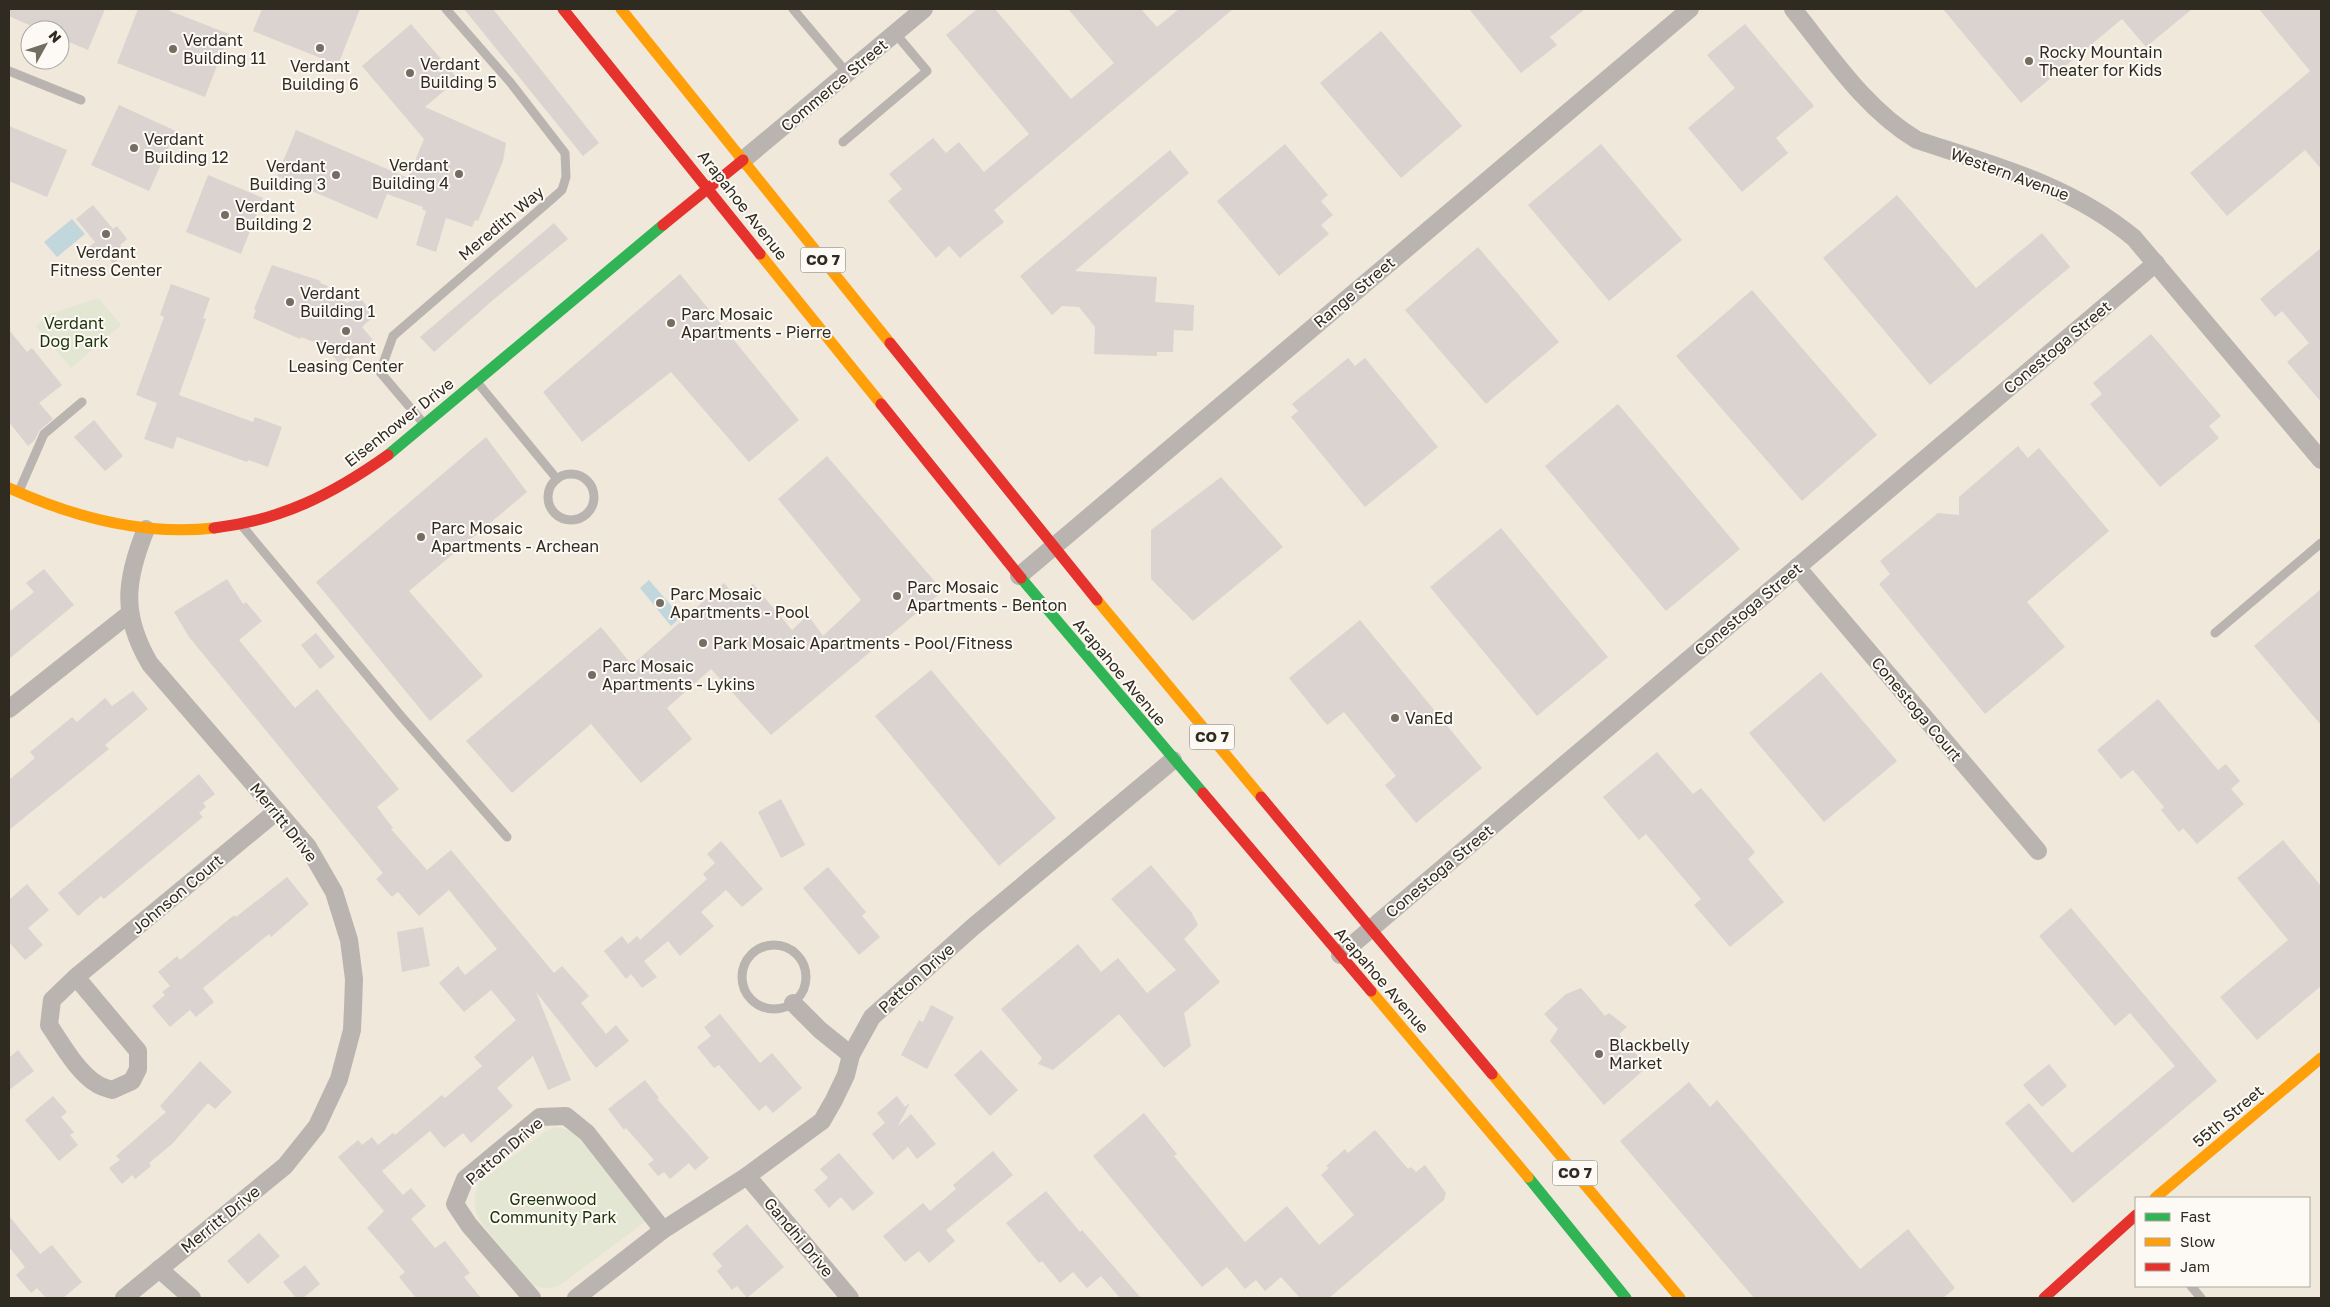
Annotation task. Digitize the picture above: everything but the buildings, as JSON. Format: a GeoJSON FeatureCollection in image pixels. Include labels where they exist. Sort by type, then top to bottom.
{"type":"FeatureCollection","features":[{"type":"Feature","properties":{"kind":"main road","name":"Arapahoe Avenue"},"geometry":{"type":"LineString","coordinates":[[563,9],[1018,576],[1529,1178],[1626,1298]]}},
{"type":"Feature","properties":{"kind":"main road","name":"Arapahoe Avenue"},"geometry":{"type":"LineString","coordinates":[[621,9],[1053,546],[1370,929],[1680,1298]]}},
{"type":"Feature","properties":{"kind":"main road","name":"Eisenhower Drive"},"geometry":{"type":"LineString","coordinates":[[13,490],[40,503],[92,520],[146,529],[204,529],[242,525],[297,508],[354,479],[394,451],[743,160]]}},
{"type":"Feature","properties":{"kind":"main road","name":"55th Street"},"geometry":{"type":"LineString","coordinates":[[2156,1197],[2321,1058]]}},
{"type":"Feature","properties":{"kind":"main road"},"geometry":{"type":"LineString","coordinates":[[2044,1298],[2135,1217]]}},
{"type":"Feature","properties":{"kind":"street","name":"Commerce Street"},"geometry":{"type":"LineString","coordinates":[[743,160],[924,9]]}},
{"type":"Feature","properties":{"kind":"street","name":"Range Street"},"geometry":{"type":"LineString","coordinates":[[1018,576],[1690,9]]}},
{"type":"Feature","properties":{"kind":"street","name":"Western Avenue"},"geometry":{"type":"LineString","coordinates":[[1793,9],[1861,93],[1901,131],[1917,140],[2031,178],[2068,194],[2114,221],[2134,238],[2321,460]]}},
{"type":"Feature","properties":{"kind":"street","name":"Conestoga Street"},"geometry":{"type":"LineString","coordinates":[[1340,955],[2156,263]]}},
{"type":"Feature","properties":{"kind":"street","name":"Merritt Drive"},"geometry":{"type":"LineString","coordinates":[[124,1298],[286,1166],[317,1126],[342,1071],[352,1030],[354,978],[349,940],[334,892],[308,847],[150,664],[129,614],[129,589],[133,560],[146,529]]}},
{"type":"Feature","properties":{"kind":"street","name":"Conestoga Court"},"geometry":{"type":"LineString","coordinates":[[1797,568],[2038,851]]}},
{"type":"Feature","properties":{"kind":"street"},"geometry":{"type":"LineString","coordinates":[[9,709],[129,614]]}},
{"type":"Feature","properties":{"kind":"street","name":"Patton Drive"},"geometry":{"type":"LineString","coordinates":[[576,1298],[663,1230],[747,1176],[822,1121],[846,1075],[851,1055],[872,1016],[1173,760]]}},
{"type":"Feature","properties":{"kind":"street","name":"Johnson Court"},"geometry":{"type":"LineString","coordinates":[[76,976],[138,1051],[138,1069],[132,1081],[112,1090],[97,1085],[65,1050],[49,1025],[52,1000],[76,976],[277,811]]}},
{"type":"Feature","properties":{"kind":"street"},"geometry":{"type":"LineString","coordinates":[[793,1002],[820,1030],[851,1055]]}},
{"type":"Feature","properties":{"kind":"street","name":"Patton Drive"},"geometry":{"type":"LineString","coordinates":[[532,1298],[469,1225],[455,1204],[465,1179],[540,1116],[566,1116],[587,1132],[663,1230]]}},
{"type":"Feature","properties":{"kind":"street","name":"Gandhi Drive"},"geometry":{"type":"LineString","coordinates":[[747,1176],[850,1298]]}},
{"type":"Feature","properties":{"kind":"street"},"geometry":{"type":"LineString","coordinates":[[159,1269],[192,1298]]}},
{"type":"Feature","properties":{"kind":"lane","name":"Meredith Way"},"geometry":{"type":"LineString","coordinates":[[425,425],[380,372],[392,336],[562,190],[566,177],[565,153],[510,82],[446,9]]}},
{"type":"Feature","properties":{"kind":"lane"},"geometry":{"type":"LineString","coordinates":[[793,9],[847,73]]}},
{"type":"Feature","properties":{"kind":"lane"},"geometry":{"type":"LineString","coordinates":[[843,142],[927,71],[895,33]]}},
{"type":"Feature","properties":{"kind":"lane"},"geometry":{"type":"LineString","coordinates":[[9,71],[81,100]]}},
{"type":"Feature","properties":{"kind":"lane"},"geometry":{"type":"LineString","coordinates":[[477,381],[557,479]]}},
{"type":"Feature","properties":{"kind":"lane"},"geometry":{"type":"LineString","coordinates":[[13,490],[44,434],[82,402]]}},
{"type":"Feature","properties":{"kind":"lane"},"geometry":{"type":"LineString","coordinates":[[571,474],[579,476],[590,484],[593,491],[593,506],[584,517],[569,520],[562,518],[551,507],[549,492],[557,479],[571,474]]}},
{"type":"Feature","properties":{"kind":"lane"},"geometry":{"type":"LineString","coordinates":[[242,525],[401,716],[507,837]]}},
{"type":"Feature","properties":{"kind":"lane"},"geometry":{"type":"LineString","coordinates":[[2215,633],[2321,543]]}},
{"type":"Feature","properties":{"kind":"lane"},"geometry":{"type":"LineString","coordinates":[[778,945],[792,950],[800,957],[805,971],[805,986],[793,1002],[784,1008],[772,1009],[756,1004],[745,992],[741,981],[742,969],[746,959],[754,951],[763,946],[778,945]]}},
{"type":"Feature","properties":{"kind":"lane"},"geometry":{"type":"LineString","coordinates":[[2192,1287],[2201,1298]]}},
{"type":"Feature","properties":{"kind":"green space","name":"Verdant Dog Park"},"geometry":{"type":"Polygon","coordinates":[[[98,298],[121,325],[71,368],[36,326],[49,314],[98,298]]]}},
{"type":"Feature","properties":{"kind":"green space","name":"Greenwood Community Park"},"geometry":{"type":"Polygon","coordinates":[[[555,1127],[574,1133],[646,1221],[563,1283],[555,1287],[544,1288],[531,1285],[480,1221],[475,1207],[475,1197],[479,1183],[546,1131],[555,1127]]]}},
{"type":"Feature","properties":{"kind":"shaded area"},"geometry":{"type":"Polygon","coordinates":[[[72,219],[85,234],[57,257],[44,242],[72,219]]]}},
{"type":"Feature","properties":{"kind":"shaded area","name":"Parc Mosaic Apartments - Pool"},"geometry":{"type":"Polygon","coordinates":[[[649,580],[681,617],[671,626],[640,588],[649,580]]]}},
{"type":"Feature","properties":{"kind":"traffic: fast"},"geometry":{"type":"LineString","coordinates":[[388,455],[663,225]]}},
{"type":"Feature","properties":{"kind":"traffic: fast"},"geometry":{"type":"LineString","coordinates":[[1021,578],[1203,793]]}},
{"type":"Feature","properties":{"kind":"traffic: fast"},"geometry":{"type":"LineString","coordinates":[[1528,1177],[1626,1298]]}},
{"type":"Feature","properties":{"kind":"traffic: slow"},"geometry":{"type":"LineString","coordinates":[[621,9],[890,343]]}},
{"type":"Feature","properties":{"kind":"traffic: slow"},"geometry":{"type":"LineString","coordinates":[[760,254],[881,404]]}},
{"type":"Feature","properties":{"kind":"traffic: slow"},"geometry":{"type":"LineString","coordinates":[[9,488],[58,508],[109,522],[161,529],[214,528]]}},
{"type":"Feature","properties":{"kind":"traffic: slow"},"geometry":{"type":"LineString","coordinates":[[1097,600],[1261,797]]}},
{"type":"Feature","properties":{"kind":"traffic: slow"},"geometry":{"type":"LineString","coordinates":[[1371,991],[1528,1177]]}},
{"type":"Feature","properties":{"kind":"traffic: slow"},"geometry":{"type":"LineString","coordinates":[[2156,1197],[2321,1058]]}},
{"type":"Feature","properties":{"kind":"traffic: slow"},"geometry":{"type":"LineString","coordinates":[[1492,1074],[1680,1298]]}},
{"type":"Feature","properties":{"kind":"traffic: jam"},"geometry":{"type":"LineString","coordinates":[[563,9],[760,254]]}},
{"type":"Feature","properties":{"kind":"traffic: jam"},"geometry":{"type":"LineString","coordinates":[[663,225],[743,160]]}},
{"type":"Feature","properties":{"kind":"traffic: jam"},"geometry":{"type":"LineString","coordinates":[[890,343],[1097,600]]}},
{"type":"Feature","properties":{"kind":"traffic: jam"},"geometry":{"type":"LineString","coordinates":[[881,404],[1021,578]]}},
{"type":"Feature","properties":{"kind":"traffic: jam"},"geometry":{"type":"LineString","coordinates":[[214,528],[262,519],[306,503],[347,482],[388,455]]}},
{"type":"Feature","properties":{"kind":"traffic: jam"},"geometry":{"type":"LineString","coordinates":[[1203,793],[1371,991]]}},
{"type":"Feature","properties":{"kind":"traffic: jam"},"geometry":{"type":"LineString","coordinates":[[1261,797],[1492,1074]]}},
{"type":"Feature","properties":{"kind":"traffic: jam"},"geometry":{"type":"LineString","coordinates":[[2044,1298],[2135,1216]]}},
{"type":"Feature","properties":{"kind":"place","name":"Verdant Building 6"},"geometry":{"type":"Point","coordinates":[320,48]}},
{"type":"Feature","properties":{"kind":"place","name":"Verdant Building 11"},"geometry":{"type":"Point","coordinates":[173,49]}},
{"type":"Feature","properties":{"kind":"place","name":"Rocky Mountain Theater for Kids"},"geometry":{"type":"Point","coordinates":[2029,61]}},
{"type":"Feature","properties":{"kind":"place","name":"Verdant Building 5"},"geometry":{"type":"Point","coordinates":[410,73]}},
{"type":"Feature","properties":{"kind":"place","name":"Verdant Building 12"},"geometry":{"type":"Point","coordinates":[134,148]}},
{"type":"Feature","properties":{"kind":"place","name":"Verdant Building 4"},"geometry":{"type":"Point","coordinates":[459,174]}},
{"type":"Feature","properties":{"kind":"place","name":"Verdant Building 3"},"geometry":{"type":"Point","coordinates":[336,175]}},
{"type":"Feature","properties":{"kind":"place","name":"Verdant Building 2"},"geometry":{"type":"Point","coordinates":[225,215]}},
{"type":"Feature","properties":{"kind":"place","name":"Verdant Fitness Center"},"geometry":{"type":"Point","coordinates":[106,234]}},
{"type":"Feature","properties":{"kind":"place","name":"Verdant Building 1"},"geometry":{"type":"Point","coordinates":[290,302]}},
{"type":"Feature","properties":{"kind":"place","name":"Parc Mosaic Apartments - Pierre"},"geometry":{"type":"Point","coordinates":[671,323]}},
{"type":"Feature","properties":{"kind":"place","name":"Verdant Leasing Center"},"geometry":{"type":"Point","coordinates":[346,331]}},
{"type":"Feature","properties":{"kind":"place","name":"Parc Mosaic Apartments - Archean"},"geometry":{"type":"Point","coordinates":[421,537]}},
{"type":"Feature","properties":{"kind":"place","name":"Parc Mosaic Apartments - Benton"},"geometry":{"type":"Point","coordinates":[897,596]}},
{"type":"Feature","properties":{"kind":"place","name":"Parc Mosaic Apartments - Pool"},"geometry":{"type":"Point","coordinates":[660,603]}},
{"type":"Feature","properties":{"kind":"place","name":"Park Mosaic Apartments - Pool/Fitness"},"geometry":{"type":"Point","coordinates":[703,643]}},
{"type":"Feature","properties":{"kind":"place","name":"Parc Mosaic Apartments - Lykins"},"geometry":{"type":"Point","coordinates":[592,675]}},
{"type":"Feature","properties":{"kind":"place","name":"VanEd"},"geometry":{"type":"Point","coordinates":[1395,718]}},
{"type":"Feature","properties":{"kind":"place","name":"Blackbelly Market"},"geometry":{"type":"Point","coordinates":[1599,1054]}}]}
